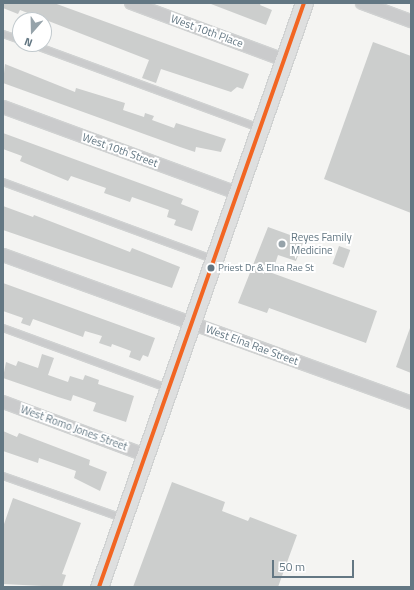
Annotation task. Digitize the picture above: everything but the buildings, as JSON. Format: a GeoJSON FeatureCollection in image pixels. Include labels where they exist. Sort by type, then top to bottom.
{"type":"FeatureCollection","features":[{"type":"Feature","properties":{"kind":"main road"},"geometry":{"type":"LineString","coordinates":[[100,587],[145,454],[304,3]]}},
{"type":"Feature","properties":{"kind":"street","name":"West 10th Place"},"geometry":{"type":"LineString","coordinates":[[131,3],[284,60]]}},
{"type":"Feature","properties":{"kind":"street"},"geometry":{"type":"LineString","coordinates":[[362,3],[411,21]]}},
{"type":"Feature","properties":{"kind":"street","name":"West 10th Street"},"geometry":{"type":"LineString","coordinates":[[3,107],[237,193]]}},
{"type":"Feature","properties":{"kind":"street","name":"West Elna Rae Street"},"geometry":{"type":"LineString","coordinates":[[3,255],[411,403]]}},
{"type":"Feature","properties":{"kind":"street","name":"West Romo Jones Street"},"geometry":{"type":"LineString","coordinates":[[3,402],[145,454]]}},
{"type":"Feature","properties":{"kind":"lane"},"geometry":{"type":"LineString","coordinates":[[52,52],[260,128]]}},
{"type":"Feature","properties":{"kind":"lane"},"geometry":{"type":"LineString","coordinates":[[3,182],[214,260]]}},
{"type":"Feature","properties":{"kind":"lane"},"geometry":{"type":"LineString","coordinates":[[3,328],[168,389]]}},
{"type":"Feature","properties":{"kind":"lane"},"geometry":{"type":"LineString","coordinates":[[3,476],[123,519]]}},
{"type":"Feature","properties":{"kind":"transit line"},"geometry":{"type":"LineString","coordinates":[[99,587],[304,3]]}},
{"type":"Feature","properties":{"kind":"place","name":"Reyes Family Medicine"},"geometry":{"type":"Point","coordinates":[282,244]}},
{"type":"Feature","properties":{"kind":"place","name":"Priest Dr & Elna Rae St"},"geometry":{"type":"Point","coordinates":[211,268]}}]}
